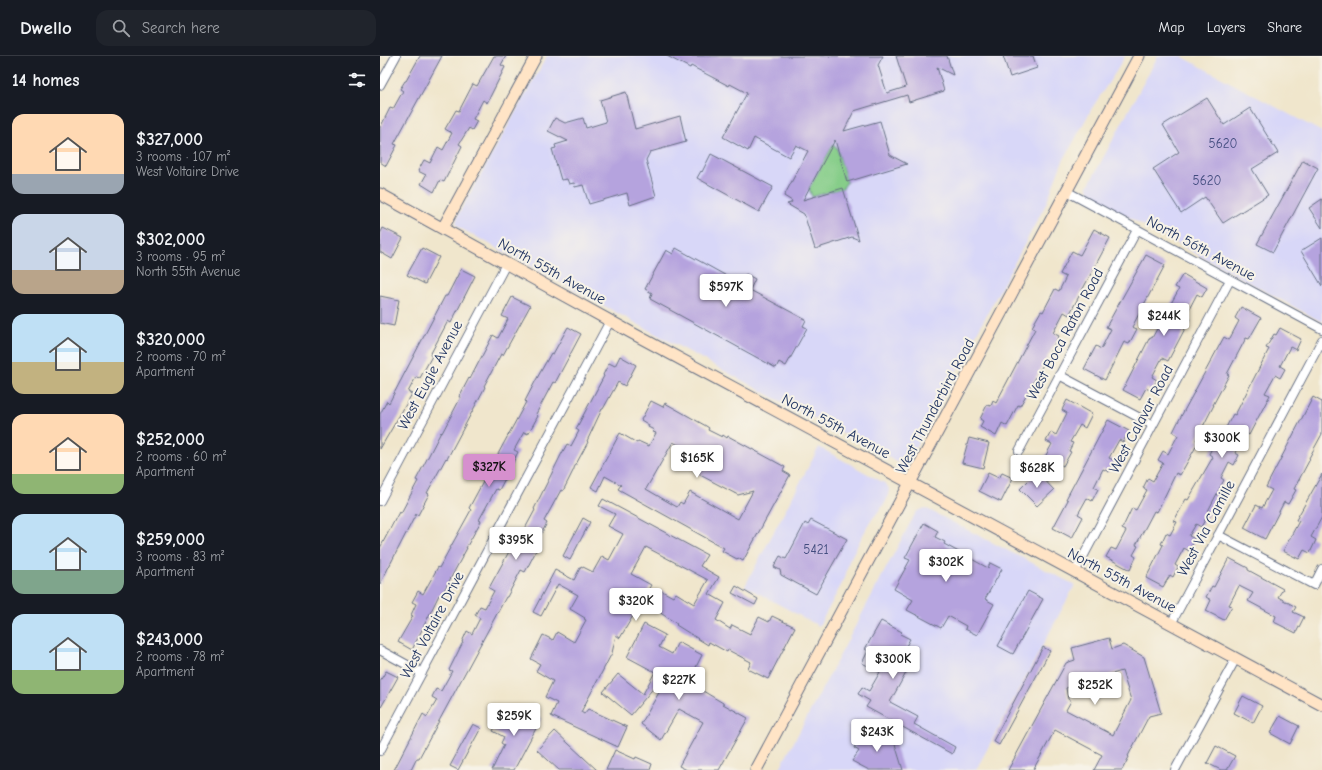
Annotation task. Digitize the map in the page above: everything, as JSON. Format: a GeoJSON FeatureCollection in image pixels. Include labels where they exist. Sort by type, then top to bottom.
{"type":"FeatureCollection","features":[{"type":"Feature","properties":{"kind":"street"},"geometry":{"type":"LineString","coordinates":[[380,85],[396,56]]}},
{"type":"Feature","properties":{"kind":"street"},"geometry":{"type":"LineString","coordinates":[[443,228],[536,56]]}},
{"type":"Feature","properties":{"kind":"street","name":"West Thunderbird Road"},"geometry":{"type":"LineString","coordinates":[[756,770],[1139,56]]}},
{"type":"Feature","properties":{"kind":"street","name":"North 56th Avenue"},"geometry":{"type":"LineString","coordinates":[[1066,191],[1322,329]]}},
{"type":"Feature","properties":{"kind":"street","name":"North 55th Avenue"},"geometry":{"type":"LineString","coordinates":[[380,194],[610,321],[1322,705]]}},
{"type":"Feature","properties":{"kind":"street","name":"West Boca Raton Road"},"geometry":{"type":"LineString","coordinates":[[1019,451],[1137,230]]}},
{"type":"Feature","properties":{"kind":"street","name":"West Eugie Avenue"},"geometry":{"type":"LineString","coordinates":[[380,501],[506,264]]}},
{"type":"Feature","properties":{"kind":"street","name":"West Calavar Road"},"geometry":{"type":"LineString","coordinates":[[1075,572],[1230,280]]}},
{"type":"Feature","properties":{"kind":"street","name":"West Voltaire Drive"},"geometry":{"type":"LineString","coordinates":[[380,751],[610,321]]}},
{"type":"Feature","properties":{"kind":"street","name":"West Via Camille"},"geometry":{"type":"LineString","coordinates":[[1171,624],[1322,340]]}},
{"type":"Feature","properties":{"kind":"street"},"geometry":{"type":"LineString","coordinates":[[1059,375],[1153,425]]}},
{"type":"Feature","properties":{"kind":"street"},"geometry":{"type":"LineString","coordinates":[[1218,535],[1314,585],[1322,569]]}},
{"type":"Feature","properties":{"kind":"street"},"geometry":{"type":"LineString","coordinates":[[380,650],[422,673]]}},
{"type":"Feature","properties":{"kind":"street"},"geometry":{"type":"LineString","coordinates":[[1175,770],[1236,658]]}},
{"type":"Feature","properties":{"kind":"shaded area"},"geometry":{"type":"Polygon","coordinates":[[[547,56],[1125,56],[1092,108],[1061,165],[1046,204],[911,456],[902,463],[897,462],[795,409],[458,226],[456,223],[458,215],[547,56]]]}},
{"type":"Feature","properties":{"kind":"shaded area"},"geometry":{"type":"Polygon","coordinates":[[[1158,56],[1181,56],[1322,132],[1322,322],[1089,195],[1088,186],[1158,56]]]}},
{"type":"Feature","properties":{"kind":"shaded area"},"geometry":{"type":"Polygon","coordinates":[[[819,447],[886,484],[889,489],[888,497],[885,503],[870,522],[849,561],[845,578],[819,626],[745,586],[819,447]]]}},
{"type":"Feature","properties":{"kind":"shaded area"},"geometry":{"type":"Polygon","coordinates":[[[925,508],[1075,585],[976,770],[779,770],[916,512],[925,508]]]}},
{"type":"Feature","properties":{"kind":"green space"},"geometry":{"type":"Polygon","coordinates":[[[833,145],[837,148],[847,182],[843,188],[812,197],[809,188],[833,145]]]}},
{"type":"Feature","properties":{"kind":"building"},"geometry":{"type":"Polygon","coordinates":[[[420,56],[442,56],[394,144],[397,145],[386,166],[380,162],[380,128],[390,108],[393,109],[403,91],[400,89],[420,56]]]}},
{"type":"Feature","properties":{"kind":"building"},"geometry":{"type":"Polygon","coordinates":[[[494,56],[506,56],[501,65],[505,67],[487,103],[483,100],[473,119],[477,121],[472,130],[469,128],[459,144],[462,146],[444,182],[440,180],[434,192],[421,184],[426,175],[418,171],[424,160],[430,163],[438,147],[443,150],[452,133],[445,129],[456,110],[459,111],[473,84],[477,86],[494,56]]]}},
{"type":"Feature","properties":{"kind":"building"},"geometry":{"type":"Polygon","coordinates":[[[667,56],[883,56],[878,65],[887,93],[906,87],[896,56],[947,56],[953,75],[937,67],[944,91],[909,102],[907,95],[854,111],[844,131],[880,121],[890,155],[907,164],[847,182],[835,140],[803,200],[843,188],[859,240],[852,237],[815,249],[804,214],[787,204],[791,203],[792,201],[784,196],[808,151],[796,145],[789,157],[754,138],[748,151],[723,137],[747,93],[730,84],[729,86],[691,66],[690,68],[667,56]]]}},
{"type":"Feature","properties":{"kind":"building"},"geometry":{"type":"Polygon","coordinates":[[[1003,56],[1033,56],[1037,68],[1010,77],[1003,56]]]}},
{"type":"Feature","properties":{"kind":"building"},"geometry":{"type":"Polygon","coordinates":[[[626,92],[635,129],[680,116],[686,142],[650,152],[646,160],[656,196],[630,205],[627,193],[589,204],[583,185],[575,187],[574,183],[569,184],[567,179],[561,180],[552,149],[556,148],[555,145],[568,141],[548,131],[555,118],[565,123],[583,118],[586,128],[606,122],[600,100],[626,92]]]}},
{"type":"Feature","properties":{"kind":"building"},"geometry":{"type":"Polygon","coordinates":[[[1207,98],[1224,125],[1250,108],[1278,153],[1252,169],[1268,195],[1223,223],[1205,197],[1181,213],[1153,169],[1179,152],[1163,125],[1207,98]]]}},
{"type":"Feature","properties":{"kind":"building"},"geometry":{"type":"Polygon","coordinates":[[[711,154],[773,187],[759,212],[697,178],[701,171],[702,172],[711,154]]]}},
{"type":"Feature","properties":{"kind":"building"},"geometry":{"type":"Polygon","coordinates":[[[1303,160],[1318,168],[1273,252],[1257,244],[1303,160]]]}},
{"type":"Feature","properties":{"kind":"building"},"geometry":{"type":"Polygon","coordinates":[[[1322,199],[1322,228],[1309,208],[1322,199]]]}},
{"type":"Feature","properties":{"kind":"building"},"geometry":{"type":"Polygon","coordinates":[[[383,228],[403,238],[392,259],[380,252],[380,234],[383,228]]]}},
{"type":"Feature","properties":{"kind":"building"},"geometry":{"type":"Polygon","coordinates":[[[1094,229],[1110,238],[1069,315],[1064,312],[1053,333],[1059,336],[1020,406],[1018,405],[1007,426],[1002,423],[996,436],[980,427],[983,421],[980,419],[987,405],[991,406],[993,401],[996,403],[1035,329],[1032,327],[1041,311],[1043,312],[1055,289],[1059,291],[1066,277],[1060,274],[1072,251],[1080,255],[1094,229]]]}},
{"type":"Feature","properties":{"kind":"building"},"geometry":{"type":"Polygon","coordinates":[[[1322,238],[1322,286],[1301,251],[1322,238]]]}},
{"type":"Feature","properties":{"kind":"building"},"geometry":{"type":"Polygon","coordinates":[[[422,248],[439,257],[425,284],[407,275],[422,248]]]}},
{"type":"Feature","properties":{"kind":"building"},"geometry":{"type":"Polygon","coordinates":[[[676,248],[741,284],[746,274],[755,279],[750,290],[806,320],[803,326],[807,328],[786,366],[779,362],[776,368],[650,299],[652,293],[645,289],[666,250],[673,254],[676,248]]]}},
{"type":"Feature","properties":{"kind":"building"},"geometry":{"type":"Polygon","coordinates":[[[1146,255],[1165,265],[1132,327],[1137,329],[1129,344],[1124,342],[1105,380],[1084,369],[1096,346],[1101,349],[1111,329],[1106,327],[1146,255]]]}},
{"type":"Feature","properties":{"kind":"building"},"geometry":{"type":"Polygon","coordinates":[[[461,269],[475,276],[451,323],[448,321],[420,378],[416,377],[408,392],[412,394],[380,449],[380,414],[387,401],[389,403],[445,296],[447,296],[461,269]]]}},
{"type":"Feature","properties":{"kind":"building"},"geometry":{"type":"Polygon","coordinates":[[[1183,274],[1207,288],[1202,297],[1197,294],[1185,317],[1190,319],[1168,361],[1162,358],[1152,377],[1157,380],[1151,391],[1146,388],[1140,399],[1123,390],[1150,337],[1152,338],[1179,289],[1175,287],[1183,274]]]}},
{"type":"Feature","properties":{"kind":"building"},"geometry":{"type":"Polygon","coordinates":[[[380,296],[399,300],[394,326],[380,323],[380,296]]]}},
{"type":"Feature","properties":{"kind":"building"},"geometry":{"type":"Polygon","coordinates":[[[512,297],[530,306],[503,355],[501,354],[447,459],[446,458],[427,493],[429,494],[418,515],[416,514],[380,584],[380,548],[399,512],[401,513],[418,481],[416,480],[493,335],[498,338],[508,319],[502,316],[512,297]]]}},
{"type":"Feature","properties":{"kind":"building"},"geometry":{"type":"Polygon","coordinates":[[[1241,307],[1261,318],[1249,339],[1246,338],[1227,374],[1229,375],[1196,440],[1199,441],[1193,452],[1180,475],[1176,473],[1157,512],[1154,511],[1136,545],[1138,546],[1133,555],[1136,557],[1130,570],[1106,557],[1111,548],[1116,550],[1126,531],[1122,529],[1132,508],[1136,510],[1147,490],[1143,488],[1148,478],[1153,481],[1163,463],[1158,460],[1163,451],[1168,454],[1178,435],[1173,432],[1224,337],[1229,340],[1239,321],[1235,318],[1241,307]]]}},
{"type":"Feature","properties":{"kind":"building"},"geometry":{"type":"Polygon","coordinates":[[[568,327],[581,334],[555,383],[553,382],[536,414],[538,416],[528,434],[524,432],[514,450],[518,452],[510,469],[499,490],[496,489],[479,520],[481,521],[441,596],[439,595],[412,650],[398,642],[413,616],[411,615],[416,604],[412,602],[418,591],[423,594],[438,567],[439,568],[471,510],[469,508],[526,402],[525,401],[536,380],[568,327]]]}},
{"type":"Feature","properties":{"kind":"building"},"geometry":{"type":"Polygon","coordinates":[[[1280,328],[1301,339],[1296,350],[1290,347],[1280,366],[1285,369],[1280,378],[1275,375],[1265,393],[1270,395],[1249,435],[1246,433],[1235,453],[1239,455],[1234,465],[1229,462],[1221,478],[1224,480],[1208,511],[1210,511],[1201,527],[1196,524],[1189,536],[1195,539],[1189,551],[1184,548],[1175,565],[1178,567],[1173,577],[1170,575],[1163,587],[1146,578],[1163,545],[1161,544],[1166,533],[1170,535],[1177,522],[1174,521],[1186,499],[1188,500],[1213,457],[1209,454],[1215,442],[1218,443],[1233,414],[1235,415],[1269,349],[1266,348],[1274,334],[1276,335],[1280,328]]]}},
{"type":"Feature","properties":{"kind":"building"},"geometry":{"type":"Polygon","coordinates":[[[620,356],[636,365],[625,386],[618,382],[602,409],[587,441],[588,442],[563,491],[561,490],[544,521],[547,523],[533,549],[536,551],[525,572],[521,570],[419,758],[417,758],[411,770],[394,770],[423,714],[427,717],[437,700],[432,697],[436,689],[441,691],[452,671],[449,670],[467,631],[472,634],[480,618],[475,615],[480,606],[485,608],[494,591],[489,588],[511,548],[516,550],[523,537],[521,536],[561,455],[567,444],[571,446],[579,431],[576,429],[604,376],[603,375],[609,363],[615,366],[620,356]]]}},
{"type":"Feature","properties":{"kind":"building"},"geometry":{"type":"Polygon","coordinates":[[[1313,397],[1322,402],[1322,434],[1294,489],[1296,490],[1288,504],[1284,502],[1265,539],[1244,528],[1256,505],[1262,508],[1272,490],[1266,487],[1313,397]]]}},
{"type":"Feature","properties":{"kind":"building"},"geometry":{"type":"Polygon","coordinates":[[[1067,400],[1092,414],[1085,428],[1080,425],[1070,442],[1073,443],[1069,451],[1071,452],[1063,466],[1045,457],[1052,444],[1046,441],[1051,432],[1056,435],[1067,413],[1062,410],[1067,400]]]}},
{"type":"Feature","properties":{"kind":"building"},"geometry":{"type":"Polygon","coordinates":[[[651,401],[663,407],[665,403],[706,426],[709,428],[708,430],[722,437],[723,435],[727,438],[728,436],[785,467],[783,471],[790,475],[743,561],[722,551],[724,548],[618,489],[621,485],[605,476],[598,491],[591,487],[620,433],[637,443],[638,441],[649,446],[656,433],[648,427],[649,425],[641,420],[651,401]],[[673,442],[646,489],[677,507],[680,502],[683,504],[690,492],[738,519],[753,491],[738,495],[700,475],[698,471],[687,465],[692,456],[689,455],[691,452],[673,442]]]}},
{"type":"Feature","properties":{"kind":"building"},"geometry":{"type":"Polygon","coordinates":[[[1108,420],[1129,431],[1123,442],[1119,440],[1109,458],[1115,461],[1109,472],[1103,469],[1094,487],[1098,489],[1092,501],[1087,498],[1078,514],[1083,517],[1072,538],[1053,528],[1068,500],[1066,499],[1108,420]]]}},
{"type":"Feature","properties":{"kind":"building"},"geometry":{"type":"Polygon","coordinates":[[[969,438],[989,443],[983,468],[962,463],[969,438]]]}},
{"type":"Feature","properties":{"kind":"building"},"geometry":{"type":"Polygon","coordinates":[[[1037,472],[1054,490],[1037,506],[1020,489],[1037,472]]]}},
{"type":"Feature","properties":{"kind":"building"},"geometry":{"type":"Polygon","coordinates":[[[988,473],[999,478],[1002,473],[1013,478],[1001,502],[979,491],[988,473]]]}},
{"type":"Feature","properties":{"kind":"building"},"geometry":{"type":"Polygon","coordinates":[[[1322,474],[1322,517],[1311,537],[1316,540],[1310,553],[1304,550],[1299,559],[1283,551],[1299,521],[1296,520],[1322,474]]]}},
{"type":"Feature","properties":{"kind":"building"},"geometry":{"type":"Polygon","coordinates":[[[603,499],[707,555],[700,566],[719,577],[709,594],[725,603],[716,620],[730,629],[732,625],[750,634],[759,617],[769,622],[772,616],[795,627],[768,679],[748,669],[751,662],[728,650],[727,652],[709,642],[708,645],[676,625],[677,624],[653,608],[662,591],[673,597],[676,593],[694,604],[708,580],[646,547],[631,574],[651,585],[620,638],[616,635],[612,653],[581,712],[584,714],[588,709],[627,727],[618,747],[551,716],[557,703],[545,697],[553,681],[536,671],[540,664],[531,659],[543,635],[553,640],[557,632],[574,642],[586,620],[570,609],[578,595],[558,584],[541,616],[533,612],[555,570],[574,580],[581,566],[593,572],[602,556],[609,560],[623,534],[608,526],[615,514],[599,506],[603,499]]]}},
{"type":"Feature","properties":{"kind":"building"},"geometry":{"type":"Polygon","coordinates":[[[583,518],[590,522],[570,560],[563,556],[583,518]]]}},
{"type":"Feature","properties":{"kind":"building"},"geometry":{"type":"Polygon","coordinates":[[[811,520],[847,539],[816,594],[781,575],[780,570],[774,567],[780,556],[786,559],[805,523],[808,525],[811,520]]]}},
{"type":"Feature","properties":{"kind":"building"},"geometry":{"type":"Polygon","coordinates":[[[924,523],[938,531],[935,537],[945,542],[944,544],[988,568],[990,563],[1002,569],[985,599],[994,604],[977,635],[965,629],[966,626],[948,616],[941,628],[907,610],[913,600],[894,589],[910,560],[905,558],[924,523]]]}},
{"type":"Feature","properties":{"kind":"building"},"geometry":{"type":"Polygon","coordinates":[[[1229,558],[1283,589],[1278,597],[1296,607],[1293,612],[1304,617],[1296,633],[1274,622],[1276,616],[1248,601],[1253,593],[1239,586],[1229,605],[1232,606],[1224,620],[1206,611],[1211,600],[1206,597],[1212,586],[1214,587],[1229,558]]]}},
{"type":"Feature","properties":{"kind":"building"},"geometry":{"type":"Polygon","coordinates":[[[736,586],[758,599],[755,605],[732,593],[736,586]]]}},
{"type":"Feature","properties":{"kind":"building"},"geometry":{"type":"Polygon","coordinates":[[[1028,591],[1043,599],[1013,654],[998,646],[1028,591]]]}},
{"type":"Feature","properties":{"kind":"building"},"geometry":{"type":"Polygon","coordinates":[[[881,621],[902,632],[900,634],[910,639],[906,646],[914,650],[908,661],[912,662],[890,702],[918,717],[914,724],[955,747],[952,754],[866,707],[870,701],[858,694],[862,687],[869,691],[880,672],[862,663],[868,651],[865,649],[881,621]]]}},
{"type":"Feature","properties":{"kind":"building"},"geometry":{"type":"Polygon","coordinates":[[[644,624],[665,635],[659,647],[672,654],[678,642],[702,655],[696,667],[699,669],[692,682],[694,683],[693,685],[748,718],[719,770],[687,770],[679,766],[703,722],[679,709],[661,740],[641,724],[665,682],[661,679],[631,715],[603,692],[618,674],[643,694],[655,672],[627,657],[644,624]]]}},
{"type":"Feature","properties":{"kind":"building"},"geometry":{"type":"Polygon","coordinates":[[[1109,638],[1112,649],[1123,645],[1144,657],[1161,713],[1149,716],[1122,770],[1094,770],[1102,755],[1055,730],[1033,770],[1008,770],[1066,663],[1075,660],[1072,648],[1109,638]],[[1122,671],[1066,688],[1068,699],[1071,701],[1066,710],[1113,735],[1131,700],[1122,671]]]}},
{"type":"Feature","properties":{"kind":"building"},"geometry":{"type":"Polygon","coordinates":[[[1043,647],[1050,651],[999,745],[993,741],[1043,647]]]}},
{"type":"Feature","properties":{"kind":"building"},"geometry":{"type":"Polygon","coordinates":[[[386,671],[398,677],[380,709],[380,681],[386,671]]]}},
{"type":"Feature","properties":{"kind":"building"},"geometry":{"type":"Polygon","coordinates":[[[1243,696],[1262,706],[1253,723],[1234,713],[1243,696]]]}},
{"type":"Feature","properties":{"kind":"building"},"geometry":{"type":"Polygon","coordinates":[[[519,707],[541,719],[514,770],[492,770],[504,745],[501,743],[504,737],[493,731],[505,708],[516,713],[519,707]]]}},
{"type":"Feature","properties":{"kind":"building"},"geometry":{"type":"Polygon","coordinates":[[[1280,716],[1299,726],[1290,744],[1270,733],[1280,716]]]}},
{"type":"Feature","properties":{"kind":"building"},"geometry":{"type":"Polygon","coordinates":[[[473,724],[481,728],[458,770],[450,766],[473,724]]]}},
{"type":"Feature","properties":{"kind":"building"},"geometry":{"type":"Polygon","coordinates":[[[864,728],[895,744],[903,770],[869,770],[852,761],[859,751],[854,748],[864,728]]]}},
{"type":"Feature","properties":{"kind":"building"},"geometry":{"type":"Polygon","coordinates":[[[555,731],[597,770],[559,770],[537,750],[555,731]]]}},
{"type":"Feature","properties":{"kind":"building"},"geometry":{"type":"Polygon","coordinates":[[[1216,746],[1235,756],[1227,770],[1221,770],[1207,763],[1216,746]]]}},
{"type":"Feature","properties":{"kind":"building"},"geometry":{"type":"Polygon","coordinates":[[[615,750],[635,759],[636,757],[652,764],[650,770],[606,770],[615,750]]]}}]}
